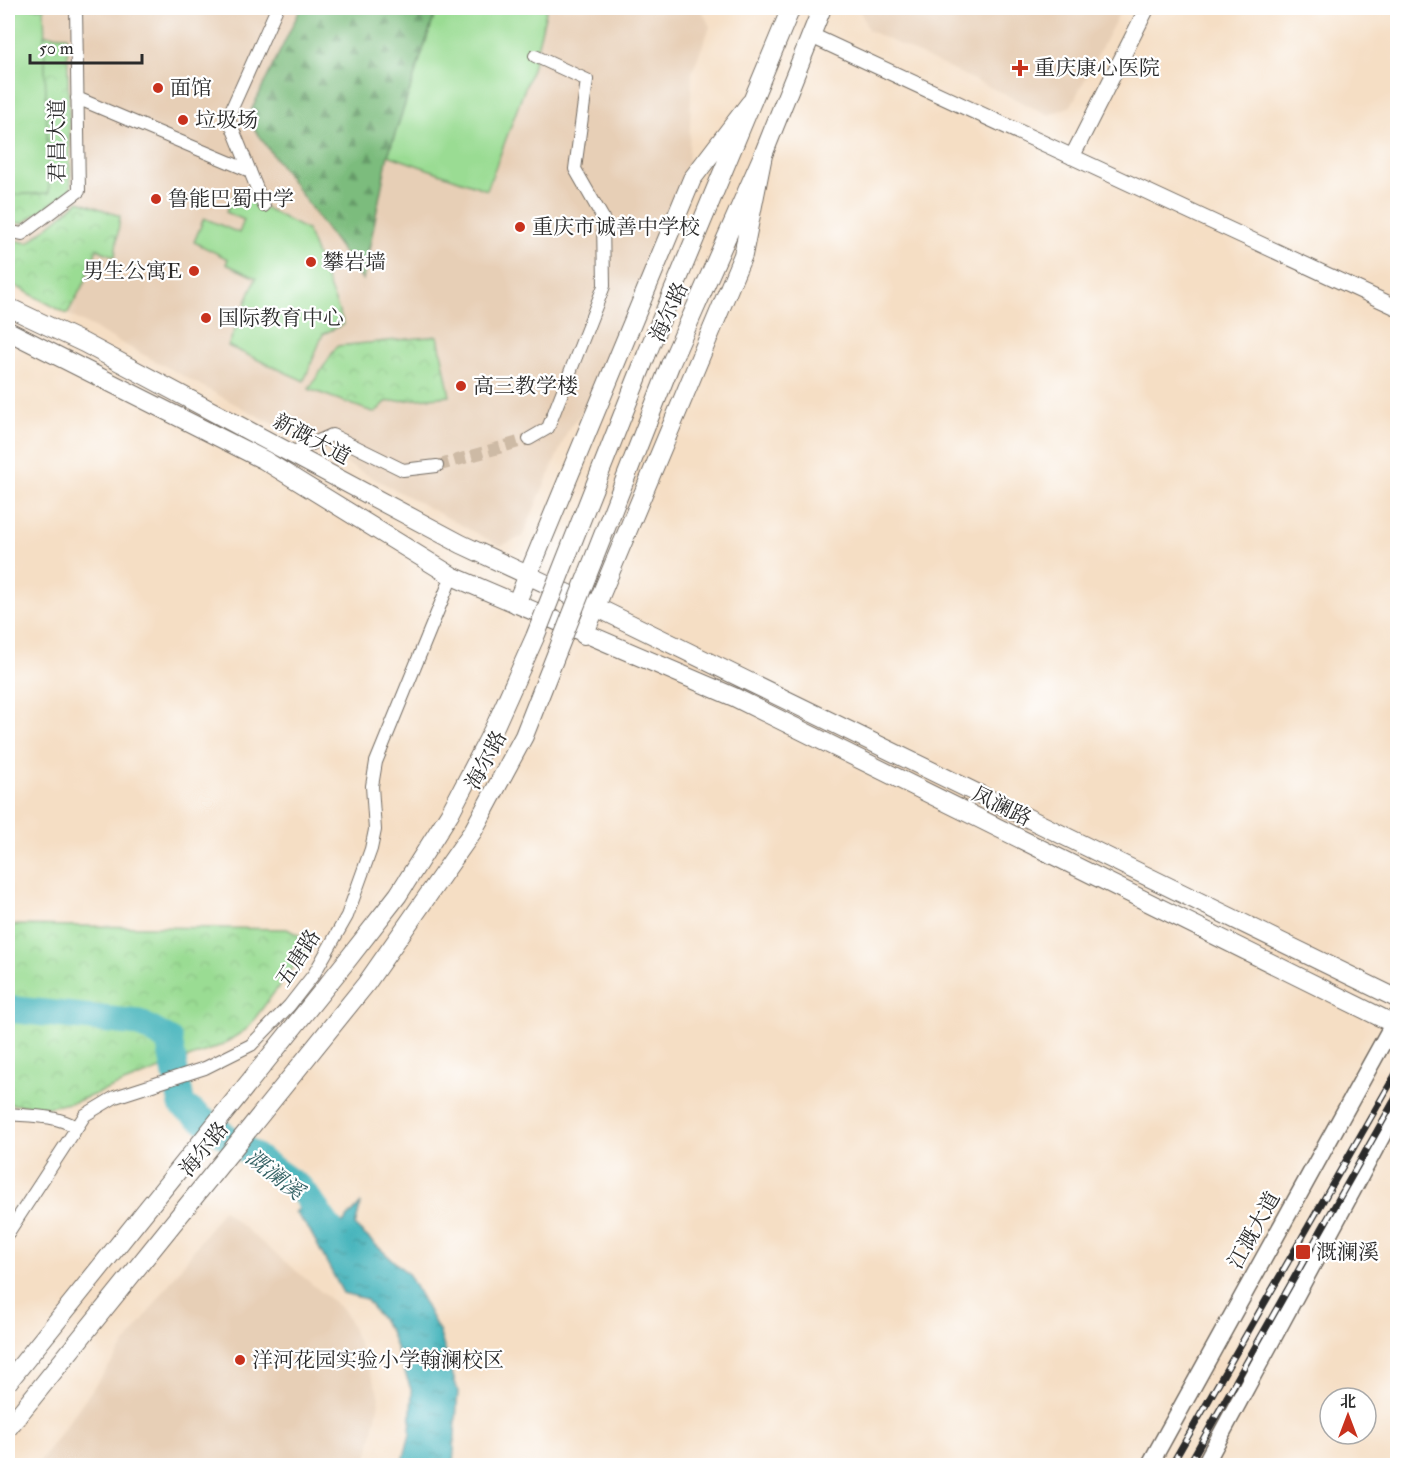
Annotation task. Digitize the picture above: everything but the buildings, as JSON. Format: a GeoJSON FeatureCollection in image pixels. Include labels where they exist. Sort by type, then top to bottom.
{"type":"FeatureCollection","features":[{"type":"Feature","properties":{"kind":"main road","name":"海尔路"},"geometry":{"type":"LineString","coordinates":[[8,1382],[398,895],[450,813],[496,724],[535,637],[646,356],[791,8]]}},
{"type":"Feature","properties":{"kind":"main road","name":"海尔路"},"geometry":{"type":"LineString","coordinates":[[8,1428],[366,984],[473,831],[524,736],[670,365],[763,155],[822,8]]}},
{"type":"Feature","properties":{"kind":"main road"},"geometry":{"type":"LineString","coordinates":[[516,604],[692,179],[750,103]]}},
{"type":"Feature","properties":{"kind":"main road"},"geometry":{"type":"LineString","coordinates":[[584,635],[743,255],[763,155]]}},
{"type":"Feature","properties":{"kind":"main road","name":"新溉大道"},"geometry":{"type":"LineString","coordinates":[[8,307],[84,343],[461,544],[596,607]]}},
{"type":"Feature","properties":{"kind":"main road","name":"新溉大道"},"geometry":{"type":"LineString","coordinates":[[8,332],[264,460],[452,576],[584,635]]}},
{"type":"Feature","properties":{"kind":"main road","name":"凤澜路"},"geometry":{"type":"LineString","coordinates":[[596,607],[1398,999]]}},
{"type":"Feature","properties":{"kind":"main road","name":"凤澜路"},"geometry":{"type":"LineString","coordinates":[[584,635],[734,697],[1396,1021]]}},
{"type":"Feature","properties":{"kind":"main road","name":"江溉大道"},"geometry":{"type":"LineString","coordinates":[[1149,1466],[1396,1021]]}},
{"type":"Feature","properties":{"kind":"main road"},"geometry":{"type":"LineString","coordinates":[[1204,1466],[1398,1106]]}},
{"type":"Feature","properties":{"kind":"street","name":"君昌大道"},"geometry":{"type":"LineString","coordinates":[[8,231],[22,234],[79,191],[75,8]]}},
{"type":"Feature","properties":{"kind":"street"},"geometry":{"type":"LineString","coordinates":[[264,206],[228,117],[277,8]]}},
{"type":"Feature","properties":{"kind":"street"},"geometry":{"type":"LineString","coordinates":[[1072,157],[1147,8]]}},
{"type":"Feature","properties":{"kind":"street"},"geometry":{"type":"LineString","coordinates":[[810,35],[1398,308]]}},
{"type":"Feature","properties":{"kind":"street"},"geometry":{"type":"LineString","coordinates":[[528,439],[548,428],[604,286],[603,218],[575,169],[587,80],[535,56]]}},
{"type":"Feature","properties":{"kind":"street"},"geometry":{"type":"LineString","coordinates":[[77,98],[250,171]]}},
{"type":"Feature","properties":{"kind":"street"},"geometry":{"type":"LineString","coordinates":[[291,453],[332,435],[403,471],[437,466]]}},
{"type":"Feature","properties":{"kind":"street","name":"五唐路"},"geometry":{"type":"LineString","coordinates":[[8,1233],[85,1115],[115,1097],[205,1068],[251,1045],[269,1029],[314,974],[347,916],[371,849],[375,830],[372,786],[376,762],[452,576]]}},
{"type":"Feature","properties":{"kind":"street"},"geometry":{"type":"LineString","coordinates":[[8,1114],[65,1120],[76,1127]]}},
{"type":"Feature","properties":{"kind":"shaded area"},"geometry":{"type":"Polygon","coordinates":[[[8,8],[301,8],[247,119],[363,280],[388,155],[437,8],[642,8],[654,11],[701,8],[710,27],[692,72],[688,174],[594,398],[569,428],[522,537],[500,546],[8,282],[8,8]]]}},
{"type":"Feature","properties":{"kind":"shaded area","name":"重庆康心医院"},"geometry":{"type":"Polygon","coordinates":[[[859,8],[1122,8],[1071,106],[1049,115],[868,30],[859,8]]]}},
{"type":"Feature","properties":{"kind":"shaded area","name":"洋河花园实验小学翰澜校区"},"geometry":{"type":"Polygon","coordinates":[[[223,1210],[343,1310],[380,1397],[366,1465],[37,1465],[223,1210]]]}},
{"type":"Feature","properties":{"kind":"green space"},"geometry":{"type":"Polygon","coordinates":[[[8,8],[44,8],[49,194],[8,195],[8,8]]]}},
{"type":"Feature","properties":{"kind":"green space"},"geometry":{"type":"Polygon","coordinates":[[[301,8],[437,8],[388,155],[363,280],[247,119],[301,8]]]}},
{"type":"Feature","properties":{"kind":"green space"},"geometry":{"type":"Polygon","coordinates":[[[437,8],[547,8],[532,69],[487,190],[388,155],[437,8]]]}},
{"type":"Feature","properties":{"kind":"green space"},"geometry":{"type":"Polygon","coordinates":[[[44,35],[67,36],[71,190],[23,223],[8,223],[8,195],[49,193],[44,35]]]}},
{"type":"Feature","properties":{"kind":"green space"},"geometry":{"type":"Polygon","coordinates":[[[235,192],[307,230],[344,324],[323,334],[304,381],[228,346],[256,278],[226,264],[228,259],[194,242],[204,218],[239,233],[244,220],[226,212],[235,192]]]}},
{"type":"Feature","properties":{"kind":"green space"},"geometry":{"type":"Polygon","coordinates":[[[79,201],[120,216],[115,257],[97,249],[85,282],[67,314],[8,282],[8,239],[28,243],[79,201]]]}},
{"type":"Feature","properties":{"kind":"green space"},"geometry":{"type":"Polygon","coordinates":[[[438,336],[450,396],[386,402],[375,413],[309,389],[337,346],[438,336]]]}},
{"type":"Feature","properties":{"kind":"green space"},"geometry":{"type":"Polygon","coordinates":[[[8,925],[287,929],[312,942],[247,1029],[222,1045],[75,1102],[48,1107],[8,1104],[8,925]]]}},
{"type":"Feature","properties":{"kind":"water"},"geometry":{"type":"Polygon","coordinates":[[[316,1194],[342,1224],[361,1203],[355,1226],[409,1275],[439,1331],[458,1391],[453,1465],[402,1465],[410,1434],[412,1392],[390,1331],[366,1299],[343,1293],[310,1231],[295,1212],[316,1194]]]}},
{"type":"Feature","properties":{"kind":"waterway","name":"溉澜溪"},"geometry":{"type":"LineString","coordinates":[[8,1009],[139,1023],[169,1040],[182,1105],[301,1189],[330,1229]]}},
{"type":"Feature","properties":{"kind":"tunnel"},"geometry":{"type":"LineString","coordinates":[[437,466],[529,439]]}},
{"type":"Feature","properties":{"kind":"railway"},"geometry":{"type":"LineString","coordinates":[[1171,1466],[1398,1070]]}},
{"type":"Feature","properties":{"kind":"railway"},"geometry":{"type":"LineString","coordinates":[[1188,1466],[1398,1094]]}},
{"type":"Feature","properties":{"kind":"place","name":"重庆康心医院"},"geometry":{"type":"Point","coordinates":[1020,68]}},
{"type":"Feature","properties":{"kind":"place","name":"面馆"},"geometry":{"type":"Point","coordinates":[158,88]}},
{"type":"Feature","properties":{"kind":"place","name":"垃圾场"},"geometry":{"type":"Point","coordinates":[183,120]}},
{"type":"Feature","properties":{"kind":"place","name":"鲁能巴蜀中学"},"geometry":{"type":"Point","coordinates":[156,199]}},
{"type":"Feature","properties":{"kind":"place","name":"重庆市诚善中学校"},"geometry":{"type":"Point","coordinates":[520,227]}},
{"type":"Feature","properties":{"kind":"place","name":"攀岩墙"},"geometry":{"type":"Point","coordinates":[311,262]}},
{"type":"Feature","properties":{"kind":"place","name":"男生公寓E"},"geometry":{"type":"Point","coordinates":[194,271]}},
{"type":"Feature","properties":{"kind":"place","name":"国际教育中心"},"geometry":{"type":"Point","coordinates":[206,318]}},
{"type":"Feature","properties":{"kind":"place","name":"高三教学楼"},"geometry":{"type":"Point","coordinates":[461,386]}},
{"type":"Feature","properties":{"kind":"place","name":"溉澜溪"},"geometry":{"type":"Point","coordinates":[1303,1252]}},
{"type":"Feature","properties":{"kind":"place","name":"洋河花园实验小学翰澜校区"},"geometry":{"type":"Point","coordinates":[240,1360]}}]}
